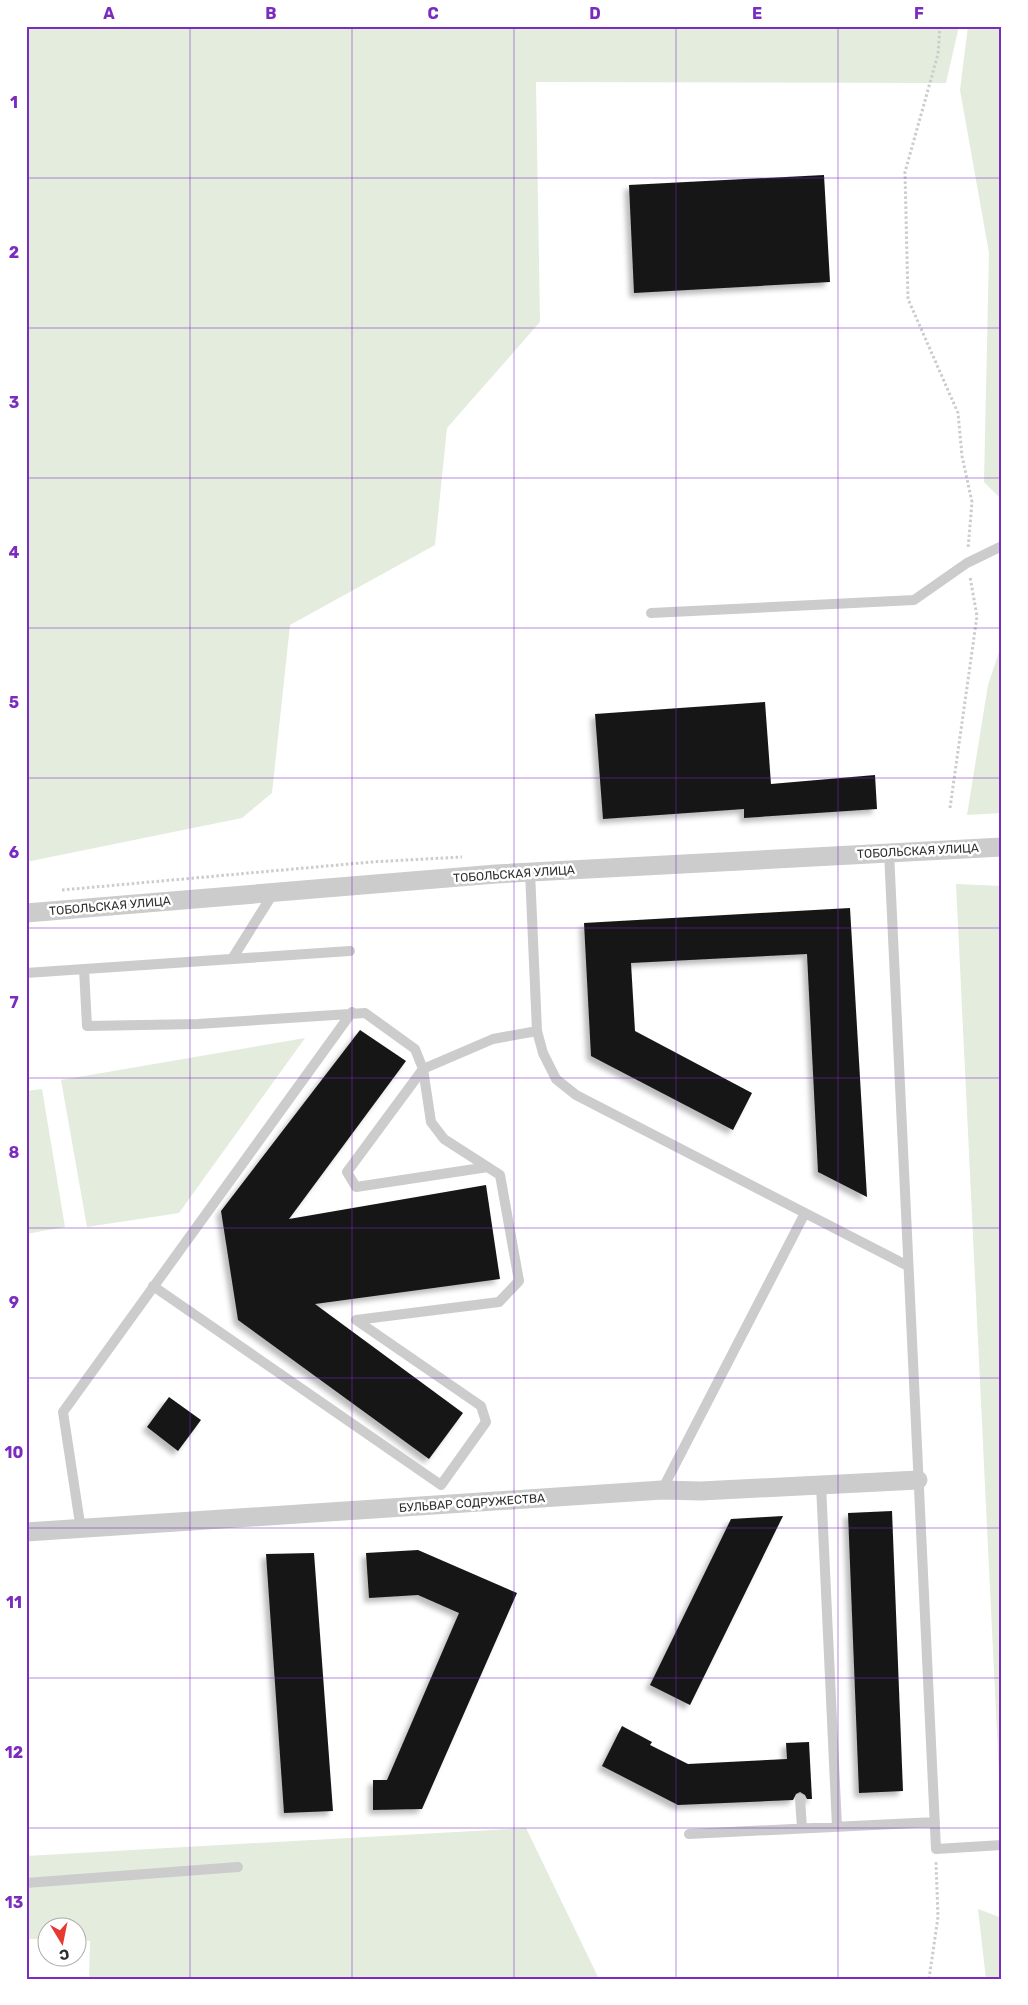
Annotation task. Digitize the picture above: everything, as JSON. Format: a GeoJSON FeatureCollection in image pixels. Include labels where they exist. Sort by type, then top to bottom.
{"type":"FeatureCollection","features":[{"type":"Feature","properties":{"kind":"street","name":"ТОБОЛЬСКАЯ УЛИЦА"},"geometry":{"type":"LineString","coordinates":[[26,913],[530,872],[1002,847]]}},
{"type":"Feature","properties":{"kind":"street","name":"БУЛЬВАР СОДРУЖЕСТВА"},"geometry":{"type":"LineString","coordinates":[[26,1532],[81,1530],[662,1490],[701,1490],[918,1480]]}},
{"type":"Feature","properties":{"kind":"lane"},"geometry":{"type":"LineString","coordinates":[[652,613],[914,600],[967,563],[1002,546]]}},
{"type":"Feature","properties":{"kind":"lane"},"geometry":{"type":"LineString","coordinates":[[889,852],[936,1848],[1002,1845]]}},
{"type":"Feature","properties":{"kind":"lane"},"geometry":{"type":"LineString","coordinates":[[530,872],[537,1031],[543,1053],[556,1079],[576,1095],[908,1266]]}},
{"type":"Feature","properties":{"kind":"lane"},"geometry":{"type":"LineString","coordinates":[[232,959],[274,892]]}},
{"type":"Feature","properties":{"kind":"lane"},"geometry":{"type":"LineString","coordinates":[[26,973],[350,951]]}},
{"type":"Feature","properties":{"kind":"lane"},"geometry":{"type":"LineString","coordinates":[[84,969],[87,1026],[198,1024],[365,1012],[415,1049],[423,1069],[431,1122],[444,1139],[500,1175],[519,1282],[499,1302],[356,1320],[481,1406],[486,1422],[441,1485],[154,1286]]}},
{"type":"Feature","properties":{"kind":"lane"},"geometry":{"type":"LineString","coordinates":[[81,1530],[62,1412],[352,1012]]}},
{"type":"Feature","properties":{"kind":"lane"},"geometry":{"type":"LineString","coordinates":[[488,1167],[356,1187],[347,1172],[423,1069],[493,1039],[537,1031]]}},
{"type":"Feature","properties":{"kind":"lane"},"geometry":{"type":"LineString","coordinates":[[662,1490],[805,1213]]}},
{"type":"Feature","properties":{"kind":"lane"},"geometry":{"type":"LineString","coordinates":[[821,1485],[837,1827]]}},
{"type":"Feature","properties":{"kind":"lane"},"geometry":{"type":"LineString","coordinates":[[800,1799],[802,1828]]}},
{"type":"Feature","properties":{"kind":"lane"},"geometry":{"type":"LineString","coordinates":[[689,1834],[935,1822]]}},
{"type":"Feature","properties":{"kind":"lane"},"geometry":{"type":"LineString","coordinates":[[26,1883],[238,1867]]}},
{"type":"Feature","properties":{"kind":"path"},"geometry":{"type":"LineString","coordinates":[[940,26],[938,54],[905,172],[908,299],[958,413],[962,456],[972,502],[967,563],[977,616],[950,808]]}},
{"type":"Feature","properties":{"kind":"path"},"geometry":{"type":"LineString","coordinates":[[929,1979],[938,1917],[936,1848]]}},
{"type":"Feature","properties":{"kind":"green space"},"geometry":{"type":"Polygon","coordinates":[[[26,26],[959,26],[946,83],[536,82],[540,322],[447,428],[435,545],[290,625],[272,793],[242,818],[26,862],[26,26]]]}},
{"type":"Feature","properties":{"kind":"green space"},"geometry":{"type":"Polygon","coordinates":[[[968,26],[1002,26],[1002,500],[984,482],[989,253],[960,90],[968,26]]]}},
{"type":"Feature","properties":{"kind":"green space"},"geometry":{"type":"Polygon","coordinates":[[[1002,643],[1002,813],[967,815],[988,685],[1002,643]]]}},
{"type":"Feature","properties":{"kind":"green space"},"geometry":{"type":"Polygon","coordinates":[[[956,884],[1002,886],[1002,1799],[1000,1796],[956,884]]]}},
{"type":"Feature","properties":{"kind":"green space"},"geometry":{"type":"Polygon","coordinates":[[[305,1038],[179,1213],[87,1227],[61,1080],[305,1038]]]}},
{"type":"Feature","properties":{"kind":"green space"},"geometry":{"type":"Polygon","coordinates":[[[42,1089],[65,1227],[26,1234],[26,1091],[42,1089]]]}},
{"type":"Feature","properties":{"kind":"green space"},"geometry":{"type":"Polygon","coordinates":[[[526,1828],[599,1979],[89,1979],[90,1941],[88,1941],[88,1918],[38,1918],[38,1939],[26,1939],[26,1856],[526,1828]]]}},
{"type":"Feature","properties":{"kind":"green space"},"geometry":{"type":"Polygon","coordinates":[[[978,1909],[1002,1918],[1002,1979],[986,1979],[978,1909]]]}},
{"type":"Feature","properties":{"kind":"building"},"geometry":{"type":"Polygon","coordinates":[[[824,175],[830,282],[634,293],[629,185],[824,175]]]}},
{"type":"Feature","properties":{"kind":"building"},"geometry":{"type":"Polygon","coordinates":[[[765,702],[771,784],[875,775],[877,809],[744,818],[744,809],[603,819],[595,714],[765,702]]]}},
{"type":"Feature","properties":{"kind":"building"},"geometry":{"type":"Polygon","coordinates":[[[850,908],[867,1197],[818,1172],[807,954],[631,963],[635,1031],[752,1093],[733,1130],[591,1056],[584,923],[850,908]]]}},
{"type":"Feature","properties":{"kind":"building"},"geometry":{"type":"Polygon","coordinates":[[[360,1030],[406,1061],[289,1219],[486,1185],[500,1279],[315,1304],[463,1413],[429,1459],[238,1320],[221,1211],[360,1030]]]}},
{"type":"Feature","properties":{"kind":"building"},"geometry":{"type":"Polygon","coordinates":[[[169,1397],[201,1420],[178,1451],[147,1427],[169,1397]]]}},
{"type":"Feature","properties":{"kind":"building"},"geometry":{"type":"Polygon","coordinates":[[[892,1511],[903,1791],[859,1793],[848,1513],[892,1511]]]}},
{"type":"Feature","properties":{"kind":"building"},"geometry":{"type":"Polygon","coordinates":[[[783,1516],[690,1705],[650,1685],[731,1519],[783,1516]]]}},
{"type":"Feature","properties":{"kind":"building"},"geometry":{"type":"Polygon","coordinates":[[[418,1550],[517,1593],[422,1809],[373,1810],[373,1780],[387,1780],[459,1613],[418,1595],[369,1598],[366,1553],[418,1550]]]}},
{"type":"Feature","properties":{"kind":"building"},"geometry":{"type":"Polygon","coordinates":[[[314,1553],[333,1811],[284,1813],[266,1554],[314,1553]]]}},
{"type":"Feature","properties":{"kind":"building"},"geometry":{"type":"Polygon","coordinates":[[[622,1726],[652,1742],[650,1745],[688,1764],[787,1759],[786,1743],[809,1742],[812,1799],[807,1799],[800,1792],[796,1794],[793,1800],[678,1805],[602,1766],[622,1726]]]}}]}
